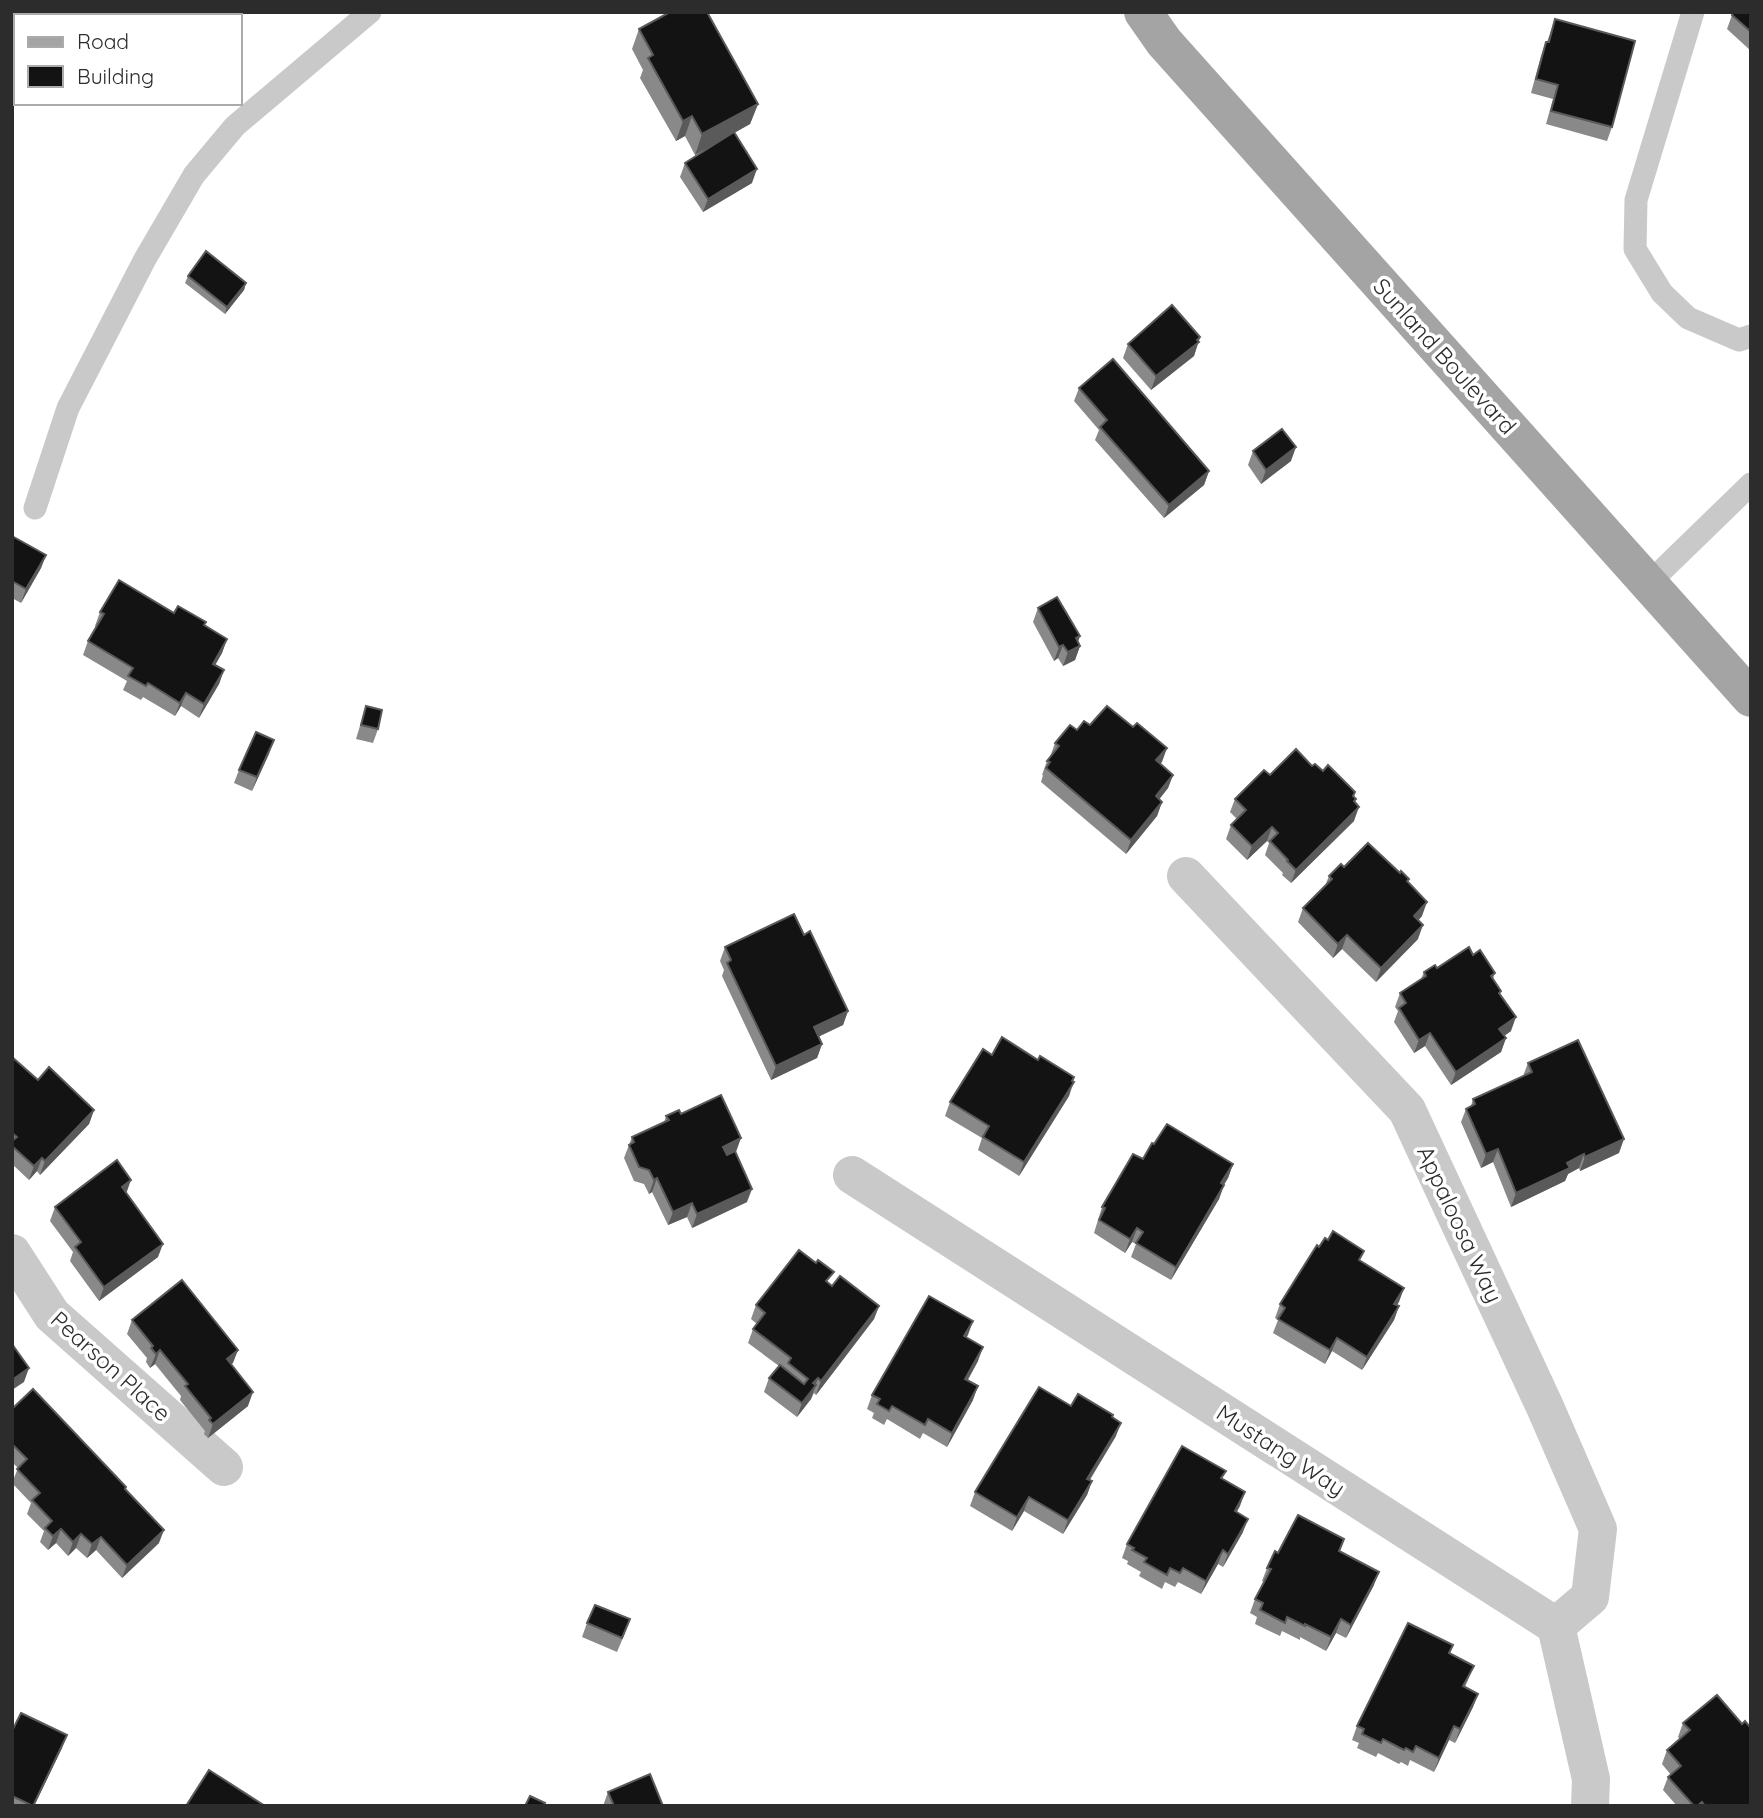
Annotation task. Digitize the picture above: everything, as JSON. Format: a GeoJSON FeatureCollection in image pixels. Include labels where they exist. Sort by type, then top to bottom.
{"type":"FeatureCollection","features":[{"type":"Feature","properties":{"kind":"main road","name":"Sunland Boulevard"},"geometry":{"type":"LineString","coordinates":[[1143,12],[1164,42],[1751,698]]}},
{"type":"Feature","properties":{"kind":"street","name":"Appaloosa Way"},"geometry":{"type":"LineString","coordinates":[[1186,876],[1407,1110],[1545,1407],[1598,1529],[1590,1597],[1556,1626]]}},
{"type":"Feature","properties":{"kind":"street","name":"Mustang Way"},"geometry":{"type":"LineString","coordinates":[[852,1175],[1556,1626]]}},
{"type":"Feature","properties":{"kind":"street","name":"Pearson Place"},"geometry":{"type":"LineString","coordinates":[[12,1252],[52,1315],[224,1467]]}},
{"type":"Feature","properties":{"kind":"street"},"geometry":{"type":"LineString","coordinates":[[1556,1626],[1591,1779],[1590,1806]]}},
{"type":"Feature","properties":{"kind":"lane"},"geometry":{"type":"LineString","coordinates":[[35,508],[68,408],[145,259],[194,176],[235,126],[370,12]]}},
{"type":"Feature","properties":{"kind":"lane"},"geometry":{"type":"LineString","coordinates":[[1693,12],[1636,200],[1635,249],[1662,293],[1688,318],[1738,340],[1751,336]]}},
{"type":"Feature","properties":{"kind":"lane"},"geometry":{"type":"LineString","coordinates":[[1648,583],[1751,484]]}},
{"type":"Feature","properties":{"kind":"building"},"geometry":{"type":"Polygon","coordinates":[[[670,12],[707,12],[758,104],[702,134],[692,116],[683,121],[648,58],[653,55],[639,29],[670,12]]]}},
{"type":"Feature","properties":{"kind":"building"},"geometry":{"type":"Polygon","coordinates":[[[1734,12],[1751,12],[1751,32],[1732,15],[1734,12]]]}},
{"type":"Feature","properties":{"kind":"building"},"geometry":{"type":"Polygon","coordinates":[[[1555,19],[1635,41],[1612,127],[1551,111],[1558,85],[1536,79],[1555,19]]]}},
{"type":"Feature","properties":{"kind":"building"},"geometry":{"type":"Polygon","coordinates":[[[734,132],[757,169],[708,199],[685,163],[734,132]]]}},
{"type":"Feature","properties":{"kind":"building"},"geometry":{"type":"Polygon","coordinates":[[[206,251],[246,283],[227,307],[188,276],[206,251]]]}},
{"type":"Feature","properties":{"kind":"building"},"geometry":{"type":"Polygon","coordinates":[[[1172,305],[1200,337],[1197,340],[1199,342],[1156,376],[1128,344],[1172,305]]]}},
{"type":"Feature","properties":{"kind":"building"},"geometry":{"type":"Polygon","coordinates":[[[1113,359],[1209,471],[1169,505],[1100,427],[1107,420],[1079,388],[1113,359]]]}},
{"type":"Feature","properties":{"kind":"building"},"geometry":{"type":"Polygon","coordinates":[[[1282,429],[1296,447],[1266,470],[1253,451],[1282,429]]]}},
{"type":"Feature","properties":{"kind":"building"},"geometry":{"type":"Polygon","coordinates":[[[12,536],[46,555],[26,589],[12,581],[12,536]]]}},
{"type":"Feature","properties":{"kind":"building"},"geometry":{"type":"Polygon","coordinates":[[[119,580],[174,613],[178,606],[206,622],[204,625],[227,639],[213,664],[224,670],[204,704],[186,693],[180,703],[148,683],[146,686],[128,676],[133,668],[88,641],[104,614],[100,612],[119,580]]]}},
{"type":"Feature","properties":{"kind":"building"},"geometry":{"type":"Polygon","coordinates":[[[1057,597],[1080,636],[1076,638],[1080,646],[1068,652],[1063,645],[1059,647],[1038,608],[1057,597]]]}},
{"type":"Feature","properties":{"kind":"building"},"geometry":{"type":"Polygon","coordinates":[[[366,706],[382,710],[378,729],[361,725],[366,706]]]}},
{"type":"Feature","properties":{"kind":"building"},"geometry":{"type":"Polygon","coordinates":[[[1107,706],[1133,727],[1137,723],[1167,748],[1156,760],[1173,775],[1156,796],[1162,802],[1131,840],[1046,768],[1050,762],[1047,761],[1059,746],[1055,743],[1070,725],[1077,730],[1084,721],[1090,725],[1107,706]]]}},
{"type":"Feature","properties":{"kind":"building"},"geometry":{"type":"Polygon","coordinates":[[[256,732],[274,740],[257,777],[239,770],[256,732]]]}},
{"type":"Feature","properties":{"kind":"building"},"geometry":{"type":"Polygon","coordinates":[[[1296,749],[1312,766],[1315,764],[1323,771],[1328,765],[1355,792],[1354,801],[1359,807],[1296,870],[1270,841],[1278,833],[1272,827],[1252,846],[1231,825],[1246,810],[1235,799],[1264,770],[1270,775],[1296,749]]]}},
{"type":"Feature","properties":{"kind":"building"},"geometry":{"type":"Polygon","coordinates":[[[1368,843],[1409,879],[1407,881],[1427,902],[1414,916],[1423,925],[1381,968],[1347,935],[1338,944],[1303,908],[1332,879],[1329,876],[1341,864],[1344,867],[1368,843]]]}},
{"type":"Feature","properties":{"kind":"building"},"geometry":{"type":"Polygon","coordinates":[[[794,914],[804,935],[810,931],[848,1011],[814,1027],[822,1044],[776,1066],[727,963],[731,960],[725,947],[794,914]]]}},
{"type":"Feature","properties":{"kind":"building"},"geometry":{"type":"Polygon","coordinates":[[[1469,947],[1473,955],[1480,950],[1495,973],[1491,976],[1501,991],[1499,993],[1516,1017],[1499,1029],[1506,1038],[1456,1072],[1430,1033],[1419,1040],[1399,1008],[1406,1003],[1400,993],[1426,976],[1424,972],[1435,965],[1437,968],[1469,947]]]}},
{"type":"Feature","properties":{"kind":"building"},"geometry":{"type":"Polygon","coordinates":[[[1002,1037],[1038,1060],[1040,1056],[1074,1077],[1074,1082],[1024,1162],[983,1137],[989,1126],[950,1102],[983,1049],[992,1055],[1002,1037]]]}},
{"type":"Feature","properties":{"kind":"building"},"geometry":{"type":"Polygon","coordinates":[[[1578,1040],[1624,1139],[1585,1157],[1584,1154],[1567,1163],[1570,1168],[1516,1193],[1498,1149],[1486,1154],[1466,1109],[1475,1104],[1473,1099],[1532,1072],[1528,1063],[1578,1040]]]}},
{"type":"Feature","properties":{"kind":"building"},"geometry":{"type":"Polygon","coordinates":[[[12,1057],[38,1080],[49,1067],[94,1110],[45,1161],[42,1158],[34,1166],[12,1146],[12,1141],[17,1137],[12,1133],[12,1057]]]}},
{"type":"Feature","properties":{"kind":"building"},"geometry":{"type":"Polygon","coordinates":[[[721,1095],[741,1138],[723,1147],[727,1155],[735,1151],[752,1189],[697,1214],[692,1203],[673,1212],[657,1178],[654,1180],[649,1170],[639,1167],[629,1145],[634,1142],[632,1137],[669,1120],[666,1116],[679,1110],[681,1114],[721,1095]]]}},
{"type":"Feature","properties":{"kind":"building"},"geometry":{"type":"Polygon","coordinates":[[[1167,1124],[1233,1164],[1221,1183],[1224,1185],[1176,1267],[1136,1243],[1143,1232],[1137,1228],[1130,1239],[1099,1220],[1105,1208],[1102,1207],[1133,1154],[1143,1159],[1167,1124]]]}},
{"type":"Feature","properties":{"kind":"building"},"geometry":{"type":"Polygon","coordinates":[[[117,1160],[131,1180],[122,1187],[163,1244],[104,1287],[75,1247],[81,1242],[55,1207],[117,1160]]]}},
{"type":"Feature","properties":{"kind":"building"},"geometry":{"type":"Polygon","coordinates":[[[1333,1231],[1364,1251],[1359,1260],[1404,1288],[1394,1304],[1399,1306],[1367,1357],[1337,1338],[1330,1350],[1278,1319],[1285,1308],[1280,1304],[1317,1245],[1319,1247],[1325,1238],[1328,1240],[1333,1231]]]}},
{"type":"Feature","properties":{"kind":"building"},"geometry":{"type":"Polygon","coordinates":[[[799,1250],[834,1272],[826,1281],[832,1286],[840,1276],[879,1306],[821,1381],[818,1378],[813,1383],[816,1385],[802,1403],[769,1378],[780,1365],[804,1384],[808,1379],[788,1363],[791,1358],[753,1329],[765,1313],[756,1305],[799,1250]]]}},
{"type":"Feature","properties":{"kind":"building"},"geometry":{"type":"Polygon","coordinates":[[[182,1280],[238,1350],[227,1359],[253,1392],[213,1424],[185,1386],[188,1384],[160,1350],[156,1354],[151,1348],[153,1346],[132,1320],[182,1280]]]}},
{"type":"Feature","properties":{"kind":"building"},"geometry":{"type":"Polygon","coordinates":[[[929,1296],[973,1321],[964,1336],[983,1347],[965,1379],[978,1386],[952,1433],[928,1419],[925,1425],[892,1406],[889,1411],[877,1404],[880,1399],[872,1395],[929,1296]]]}},
{"type":"Feature","properties":{"kind":"building"},"geometry":{"type":"Polygon","coordinates":[[[12,1344],[29,1368],[12,1380],[12,1344]]]}},
{"type":"Feature","properties":{"kind":"building"},"geometry":{"type":"Polygon","coordinates":[[[1039,1387],[1071,1406],[1078,1394],[1113,1415],[1112,1417],[1121,1423],[1087,1479],[1092,1481],[1068,1520],[1029,1497],[1017,1517],[975,1492],[1039,1387]]]}},
{"type":"Feature","properties":{"kind":"building"},"geometry":{"type":"Polygon","coordinates":[[[33,1389],[164,1530],[127,1565],[101,1537],[92,1544],[81,1534],[73,1542],[61,1529],[53,1536],[45,1528],[52,1521],[32,1500],[40,1493],[17,1469],[27,1459],[12,1444],[12,1409],[33,1389]]]}},
{"type":"Feature","properties":{"kind":"building"},"geometry":{"type":"Polygon","coordinates":[[[1182,1446],[1226,1471],[1221,1478],[1245,1492],[1235,1511],[1248,1519],[1228,1554],[1223,1550],[1206,1581],[1183,1568],[1180,1573],[1170,1568],[1167,1575],[1144,1562],[1147,1558],[1127,1544],[1182,1446]]]}},
{"type":"Feature","properties":{"kind":"building"},"geometry":{"type":"Polygon","coordinates":[[[1298,1515],[1344,1539],[1339,1551],[1379,1572],[1351,1625],[1341,1619],[1331,1637],[1287,1617],[1285,1623],[1260,1610],[1263,1603],[1255,1599],[1271,1569],[1267,1568],[1275,1551],[1278,1553],[1298,1515]]]}},
{"type":"Feature","properties":{"kind":"building"},"geometry":{"type":"Polygon","coordinates":[[[595,1605],[630,1619],[622,1638],[587,1623],[595,1605]]]}},
{"type":"Feature","properties":{"kind":"building"},"geometry":{"type":"Polygon","coordinates":[[[1408,1623],[1453,1645],[1449,1653],[1474,1666],[1463,1686],[1478,1694],[1460,1729],[1454,1726],[1439,1758],[1416,1746],[1413,1752],[1383,1739],[1381,1743],[1362,1734],[1364,1729],[1357,1726],[1408,1623]]]}},
{"type":"Feature","properties":{"kind":"building"},"geometry":{"type":"Polygon","coordinates":[[[1717,1695],[1742,1724],[1745,1721],[1751,1728],[1751,1806],[1705,1806],[1702,1802],[1694,1806],[1668,1777],[1681,1766],[1667,1750],[1690,1730],[1683,1723],[1717,1695]]]}},
{"type":"Feature","properties":{"kind":"building"},"geometry":{"type":"Polygon","coordinates":[[[21,1713],[67,1735],[33,1806],[12,1796],[12,1731],[21,1713]]]}},
{"type":"Feature","properties":{"kind":"building"},"geometry":{"type":"Polygon","coordinates":[[[209,1770],[265,1806],[186,1806],[209,1770]]]}},
{"type":"Feature","properties":{"kind":"building"},"geometry":{"type":"Polygon","coordinates":[[[650,1774],[663,1806],[614,1806],[608,1792],[650,1774]]]}},
{"type":"Feature","properties":{"kind":"building"},"geometry":{"type":"Polygon","coordinates":[[[530,1796],[545,1803],[543,1806],[525,1806],[530,1796]]]}}]}
